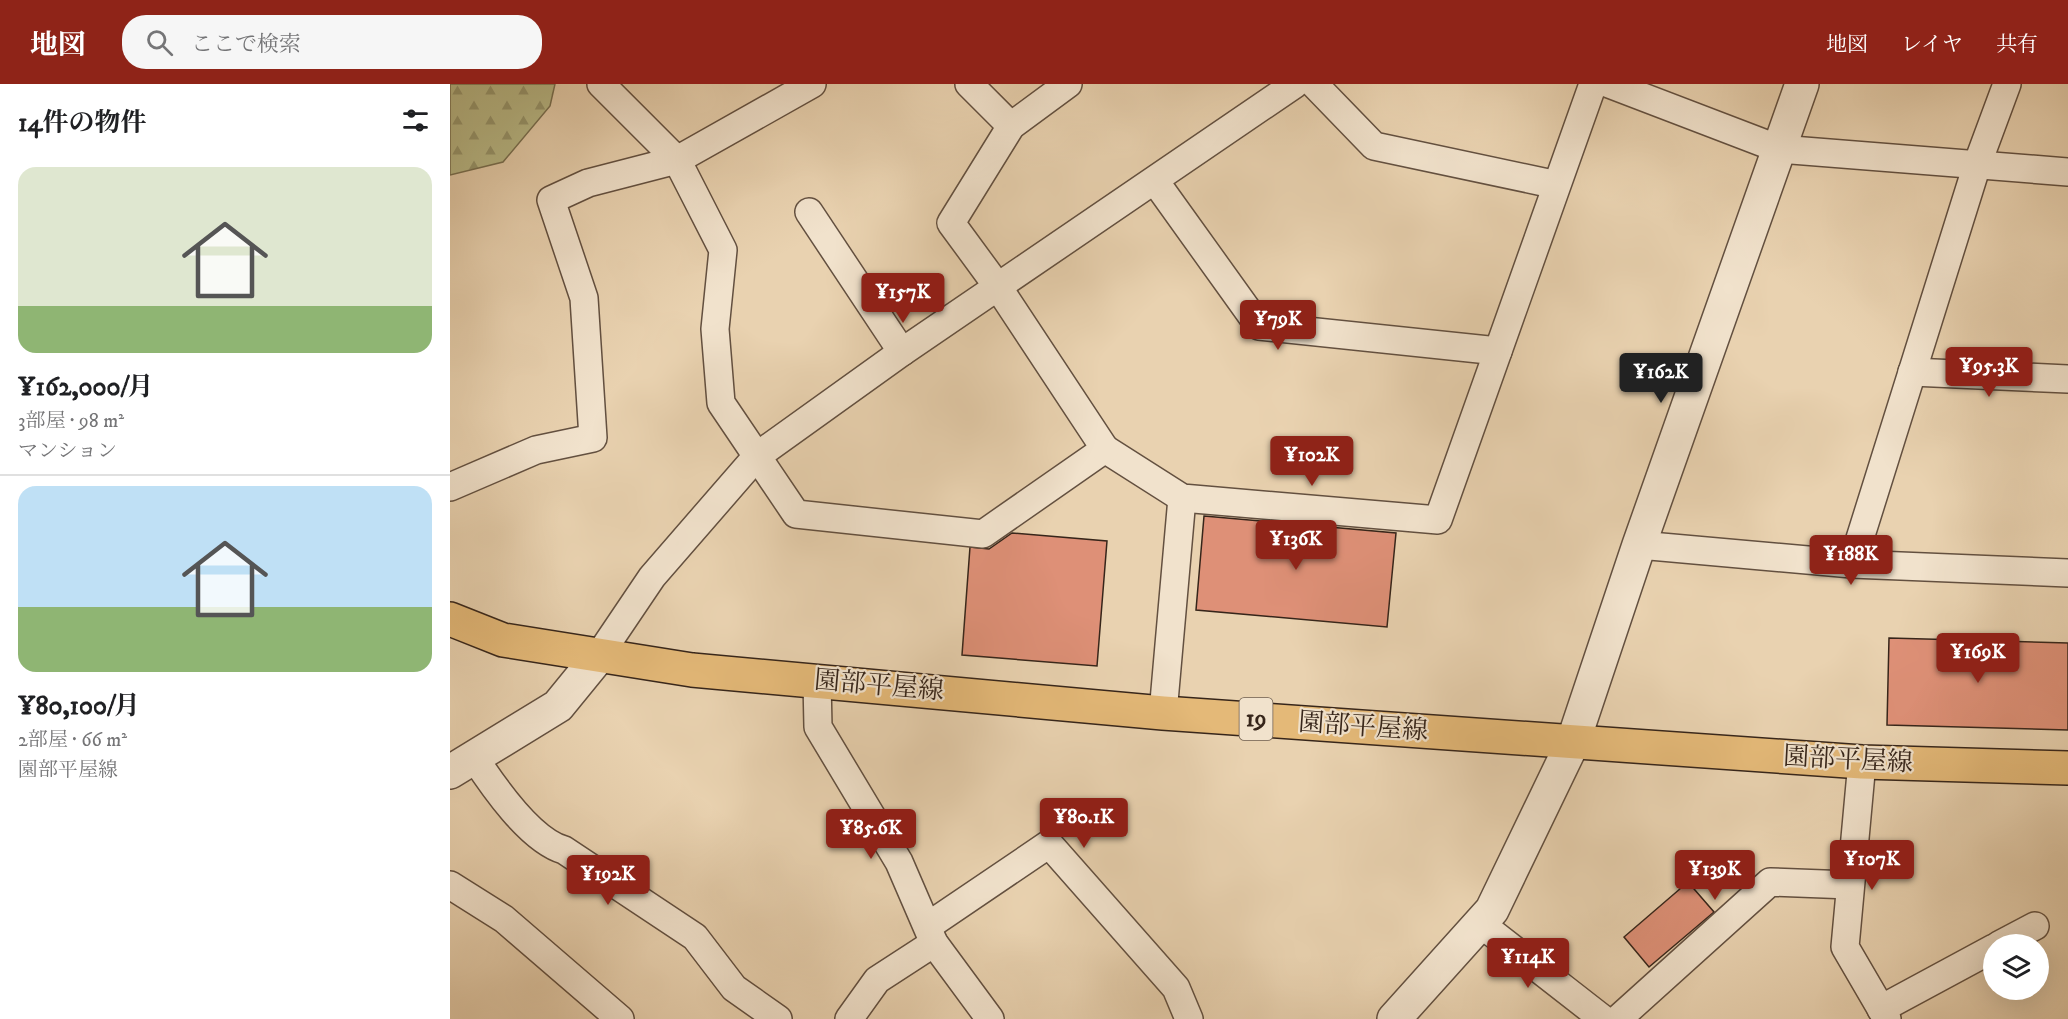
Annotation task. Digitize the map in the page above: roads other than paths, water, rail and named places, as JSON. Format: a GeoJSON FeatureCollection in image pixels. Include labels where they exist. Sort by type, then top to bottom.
{"type":"FeatureCollection","features":[{"type":"Feature","properties":{"kind":"main road","name":"園部平屋線"},"geometry":{"type":"LineString","coordinates":[[450,619],[503,640],[598,657],[692,670],[1163,713],[1862,762],[2068,768]]}},
{"type":"Feature","properties":{"kind":"street"},"geometry":{"type":"LineString","coordinates":[[602,84],[677,160],[723,250],[715,329],[721,403],[796,514],[983,534],[1105,449]]}},
{"type":"Feature","properties":{"kind":"street"},"geometry":{"type":"LineString","coordinates":[[450,487],[536,450],[593,438],[584,297],[551,200],[588,183],[677,160],[812,84]]}},
{"type":"Feature","properties":{"kind":"street"},"geometry":{"type":"LineString","coordinates":[[969,84],[1011,126]]}},
{"type":"Feature","properties":{"kind":"street"},"geometry":{"type":"LineString","coordinates":[[1068,84],[1011,126],[951,223],[998,287],[1105,449],[1182,498],[1438,520],[1593,84]]}},
{"type":"Feature","properties":{"kind":"street"},"geometry":{"type":"LineString","coordinates":[[778,1019],[734,988],[695,937],[564,850],[551,846],[500,796],[462,765],[558,706],[598,657],[652,577],[757,456],[902,352],[1295,84]]}},
{"type":"Feature","properties":{"kind":"street"},"geometry":{"type":"LineString","coordinates":[[1314,84],[1374,146],[1548,183]]}},
{"type":"Feature","properties":{"kind":"street"},"geometry":{"type":"LineString","coordinates":[[1609,84],[1779,149],[2068,172]]}},
{"type":"Feature","properties":{"kind":"street"},"geometry":{"type":"LineString","coordinates":[[1394,1019],[1492,910],[1573,742],[1638,545],[1802,84]]}},
{"type":"Feature","properties":{"kind":"street"},"geometry":{"type":"LineString","coordinates":[[1852,564],[1977,165],[2007,84]]}},
{"type":"Feature","properties":{"kind":"street"},"geometry":{"type":"LineString","coordinates":[[1155,181],[1258,326],[1498,351]]}},
{"type":"Feature","properties":{"kind":"street"},"geometry":{"type":"LineString","coordinates":[[809,212],[902,352]]}},
{"type":"Feature","properties":{"kind":"street"},"geometry":{"type":"LineString","coordinates":[[1912,372],[2068,378]]}},
{"type":"Feature","properties":{"kind":"street"},"geometry":{"type":"LineString","coordinates":[[1163,713],[1182,498]]}},
{"type":"Feature","properties":{"kind":"street"},"geometry":{"type":"LineString","coordinates":[[1638,545],[1852,564],[2068,573]]}},
{"type":"Feature","properties":{"kind":"street"},"geometry":{"type":"LineString","coordinates":[[817,681],[818,727],[899,862],[931,934],[990,1019]]}},
{"type":"Feature","properties":{"kind":"street"},"geometry":{"type":"LineString","coordinates":[[1862,762],[1845,947],[1884,1014],[1983,955]]}},
{"type":"Feature","properties":{"kind":"street"},"geometry":{"type":"LineString","coordinates":[[849,1019],[877,980],[931,934],[1049,844],[1176,988],[1190,1019]]}},
{"type":"Feature","properties":{"kind":"street"},"geometry":{"type":"LineString","coordinates":[[1618,1019],[1770,882],[1850,885]]}},
{"type":"Feature","properties":{"kind":"street"},"geometry":{"type":"LineString","coordinates":[[450,885],[504,919],[620,1019]]}},
{"type":"Feature","properties":{"kind":"street"},"geometry":{"type":"LineString","coordinates":[[1481,924],[1604,1019]]}},
{"type":"Feature","properties":{"kind":"street"},"geometry":{"type":"LineString","coordinates":[[2020,934],[2035,926]]}}]}
